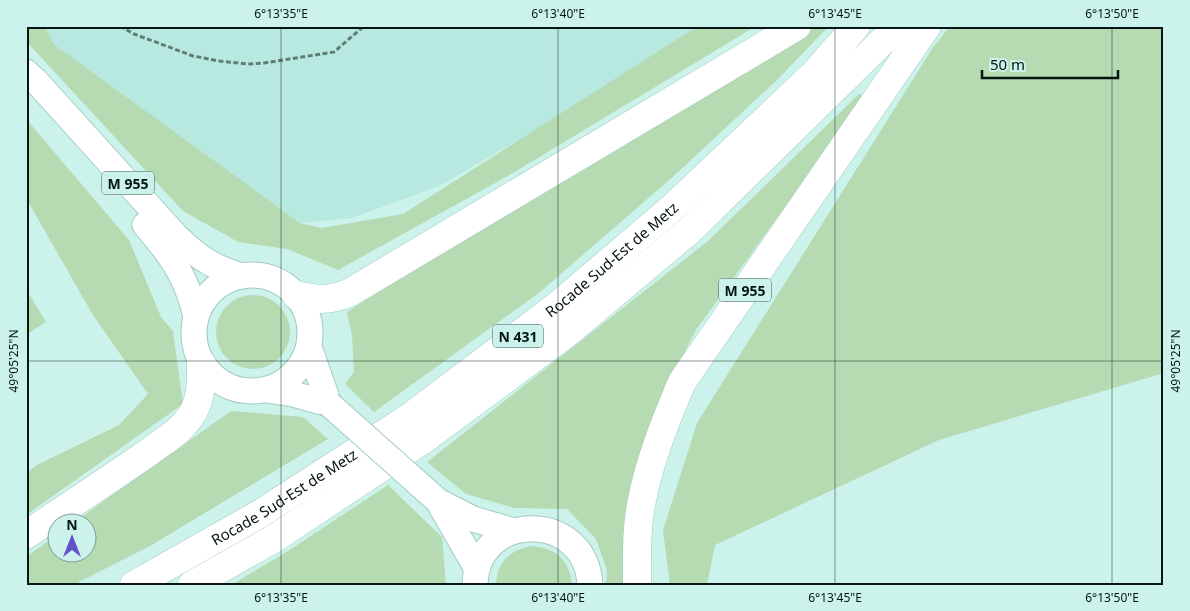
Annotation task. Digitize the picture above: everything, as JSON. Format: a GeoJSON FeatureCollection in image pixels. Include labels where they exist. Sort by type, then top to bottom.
{"type":"FeatureCollection","features":[{"type":"Feature","properties":{"kind":"highway"},"geometry":{"type":"LineString","coordinates":[[296,295],[332,300],[349,293],[797,26]]}},
{"type":"Feature","properties":{"kind":"highway","name":"Rocade Sud-Est de Metz"},"geometry":{"type":"LineString","coordinates":[[134,585],[258,515],[410,417],[557,306],[671,209],[814,74],[856,26]]}},
{"type":"Feature","properties":{"kind":"highway","name":"Rocade Sud-Est de Metz"},"geometry":{"type":"LineString","coordinates":[[192,585],[275,538],[419,443],[566,334],[690,230],[898,26]]}},
{"type":"Feature","properties":{"kind":"highway","name":"M 955"},"geometry":{"type":"LineString","coordinates":[[638,585],[638,526],[642,499],[660,433],[682,382],[927,26]]}},
{"type":"Feature","properties":{"kind":"highway"},"geometry":{"type":"LineString","coordinates":[[26,535],[182,428],[198,401],[201,386],[201,362]]}},
{"type":"Feature","properties":{"kind":"main road","name":"M 955"},"geometry":{"type":"LineString","coordinates":[[26,72],[176,236],[207,263],[242,276]]}},
{"type":"Feature","properties":{"kind":"main road","name":"M 955"},"geometry":{"type":"LineString","coordinates":[[26,90],[163,245],[186,281],[196,317]]}},
{"type":"Feature","properties":{"kind":"main road"},"geometry":{"type":"LineString","coordinates":[[266,390],[285,381],[300,366],[309,347],[310,328],[306,311],[296,295],[285,285],[271,278],[257,275],[242,276],[227,281],[213,290],[202,302],[196,317],[193,332],[195,348],[201,362],[213,377],[229,388],[248,392],[266,390],[293,394],[329,404],[438,501],[473,519],[514,531]]}},
{"type":"Feature","properties":{"kind":"main road"},"geometry":{"type":"LineString","coordinates":[[309,347],[329,404]]}},
{"type":"Feature","properties":{"kind":"main road"},"geometry":{"type":"LineString","coordinates":[[438,501],[476,577]]}},
{"type":"Feature","properties":{"kind":"main road"},"geometry":{"type":"LineString","coordinates":[[476,577],[483,556],[491,545],[514,531],[528,528],[556,533],[568,540],[585,561],[590,575],[590,585]]}},
{"type":"Feature","properties":{"kind":"path"},"geometry":{"type":"LineString","coordinates":[[120,26],[134,34],[193,56],[248,64],[334,52],[364,26]]}},
{"type":"Feature","properties":{"kind":"shaded area"},"geometry":{"type":"Polygon","coordinates":[[[26,26],[706,26],[679,47],[439,186],[352,218],[300,223],[181,145],[26,26]]]}},
{"type":"Feature","properties":{"kind":"green space"},"geometry":{"type":"Polygon","coordinates":[[[26,26],[45,26],[53,44],[300,223],[322,228],[403,214],[698,26],[756,26],[513,173],[338,270],[287,249],[238,242],[183,211],[26,41],[26,26]]]}},
{"type":"Feature","properties":{"kind":"green space"},"geometry":{"type":"Polygon","coordinates":[[[812,26],[829,26],[777,80],[676,174],[540,292],[374,412],[345,384],[354,372],[352,336],[347,312],[812,26]]]}},
{"type":"Feature","properties":{"kind":"green space"},"geometry":{"type":"Polygon","coordinates":[[[950,26],[1164,26],[1164,373],[939,440],[715,545],[707,585],[670,585],[663,530],[697,423],[932,49],[950,26]]]}},
{"type":"Feature","properties":{"kind":"green space"},"geometry":{"type":"Polygon","coordinates":[[[859,94],[865,96],[696,330],[665,390],[627,585],[606,585],[607,571],[596,539],[567,509],[514,508],[466,494],[427,462],[708,241],[859,94]]]}},
{"type":"Feature","properties":{"kind":"green space"},"geometry":{"type":"Polygon","coordinates":[[[26,119],[129,240],[161,317],[173,331],[183,404],[26,515],[26,474],[37,465],[119,425],[148,394],[93,315],[26,198],[26,119]]]}},
{"type":"Feature","properties":{"kind":"green space"},"geometry":{"type":"Polygon","coordinates":[[[26,289],[46,322],[26,335],[26,289]]]}},
{"type":"Feature","properties":{"kind":"green space"},"geometry":{"type":"Polygon","coordinates":[[[246,295],[260,295],[274,301],[284,311],[290,325],[288,346],[274,363],[260,369],[246,369],[232,363],[222,353],[216,339],[216,325],[222,311],[232,301],[246,295]]]}},
{"type":"Feature","properties":{"kind":"green space"},"geometry":{"type":"Polygon","coordinates":[[[231,411],[303,417],[328,439],[150,546],[73,585],[26,585],[26,557],[48,541],[48,564],[98,564],[98,514],[86,514],[231,411]]]}},
{"type":"Feature","properties":{"kind":"green space"},"geometry":{"type":"Polygon","coordinates":[[[388,485],[442,537],[446,585],[231,585],[288,551],[388,485]]]}},
{"type":"Feature","properties":{"kind":"green space"},"geometry":{"type":"Polygon","coordinates":[[[532,546],[541,547],[560,557],[568,568],[572,585],[496,585],[499,569],[506,558],[517,550],[532,546]]]}}]}
